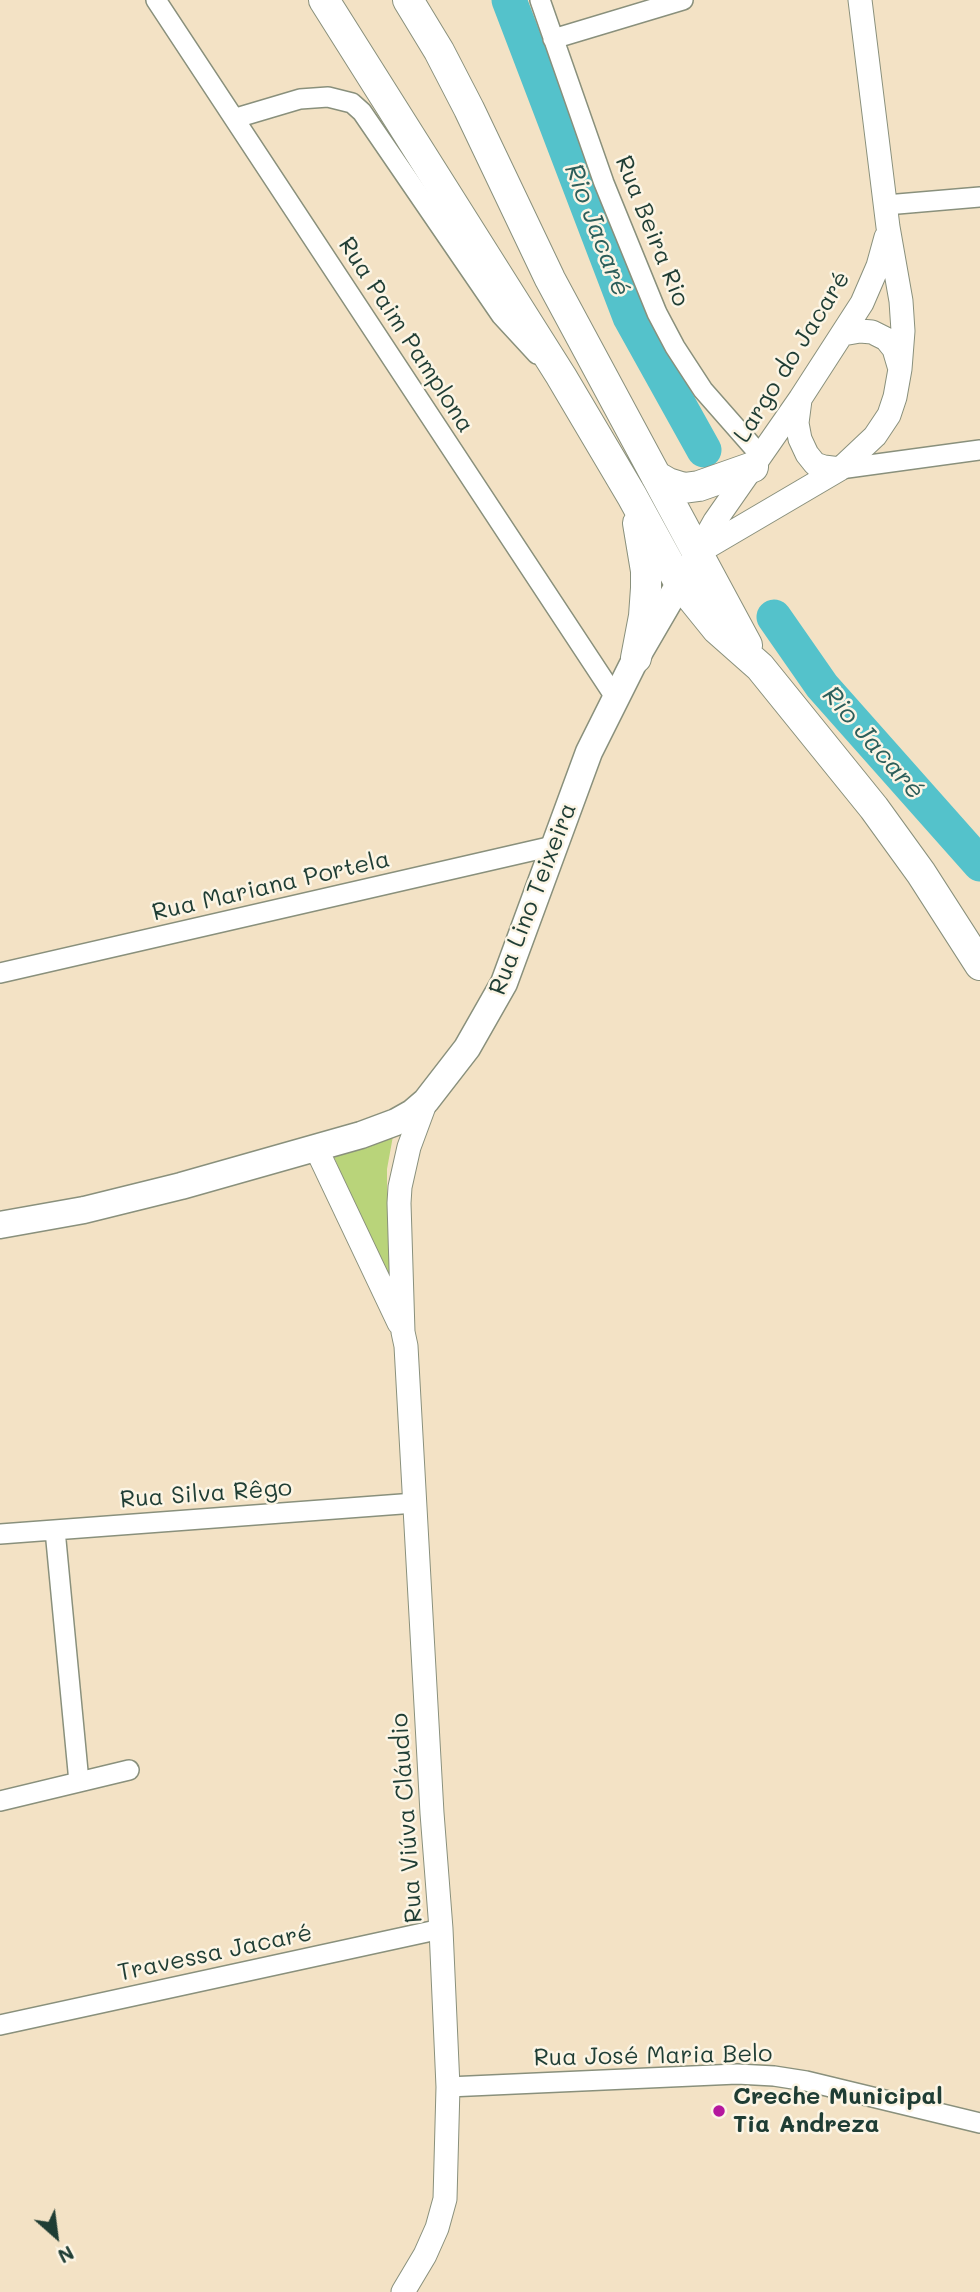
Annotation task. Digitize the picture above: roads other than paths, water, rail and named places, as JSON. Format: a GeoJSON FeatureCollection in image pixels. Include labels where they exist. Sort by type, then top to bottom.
{"type":"FeatureCollection","features":[{"type":"Feature","properties":{"kind":"main road"},"geometry":{"type":"LineString","coordinates":[[324,0],[561,376],[679,582],[717,629],[760,667],[874,808],[980,965]]}},
{"type":"Feature","properties":{"kind":"main road"},"geometry":{"type":"LineString","coordinates":[[408,0],[439,51],[550,279],[760,667]]}},
{"type":"Feature","properties":{"kind":"main road"},"geometry":{"type":"LineString","coordinates":[[656,476],[668,484],[684,488],[699,486],[757,461]]}},
{"type":"Feature","properties":{"kind":"main road"},"geometry":{"type":"LineString","coordinates":[[632,496],[646,570],[644,615],[636,659]]}},
{"type":"Feature","properties":{"kind":"main road","name":"Rua Lino Teixeira"},"geometry":{"type":"LineString","coordinates":[[0,1225],[84,1210],[316,1148],[396,1122],[426,1101],[467,1048],[503,984],[516,955],[585,762],[615,697],[697,553]]}},
{"type":"Feature","properties":{"kind":"street","name":"Rua Paim Pamplona"},"geometry":{"type":"LineString","coordinates":[[156,0],[615,697]]}},
{"type":"Feature","properties":{"kind":"street","name":"Rua Beira Rio"},"geometry":{"type":"LineString","coordinates":[[540,0],[604,183],[657,313],[703,390],[757,461]]}},
{"type":"Feature","properties":{"kind":"street"},"geometry":{"type":"LineString","coordinates":[[554,39],[683,0]]}},
{"type":"Feature","properties":{"kind":"street"},"geometry":{"type":"LineString","coordinates":[[697,553],[840,469],[863,450],[889,415],[900,369],[901,301],[887,216],[860,0]]}},
{"type":"Feature","properties":{"kind":"street"},"geometry":{"type":"LineString","coordinates":[[236,118],[300,99],[328,97],[352,103],[362,112],[500,315],[561,376]]}},
{"type":"Feature","properties":{"kind":"street"},"geometry":{"type":"LineString","coordinates":[[887,216],[980,197]]}},
{"type":"Feature","properties":{"kind":"street","name":"Largo do Jacaré"},"geometry":{"type":"LineString","coordinates":[[697,553],[715,521],[843,334],[872,284],[887,216]]}},
{"type":"Feature","properties":{"kind":"street"},"geometry":{"type":"LineString","coordinates":[[843,334],[872,332],[886,339],[894,349],[900,369]]}},
{"type":"Feature","properties":{"kind":"street"},"geometry":{"type":"LineString","coordinates":[[800,399],[797,423],[800,439],[815,464],[824,467],[840,469],[980,450]]}},
{"type":"Feature","properties":{"kind":"street","name":"Rua Mariana Portela"},"geometry":{"type":"LineString","coordinates":[[0,973],[553,846]]}},
{"type":"Feature","properties":{"kind":"street","name":"Rua Viúva Cláudio"},"geometry":{"type":"LineString","coordinates":[[403,2292],[425,2255],[437,2228],[445,2199],[448,2087],[441,1929],[404,1332],[400,1187],[409,1147],[426,1101]]}},
{"type":"Feature","properties":{"kind":"street"},"geometry":{"type":"LineString","coordinates":[[316,1148],[404,1332]]}},
{"type":"Feature","properties":{"kind":"street","name":"Rua Silva Rêgo"},"geometry":{"type":"LineString","coordinates":[[0,1534],[415,1503]]}},
{"type":"Feature","properties":{"kind":"street"},"geometry":{"type":"LineString","coordinates":[[55,1530],[79,1782]]}},
{"type":"Feature","properties":{"kind":"street"},"geometry":{"type":"LineString","coordinates":[[0,1801],[129,1770]]}},
{"type":"Feature","properties":{"kind":"street","name":"Travessa Jacaré"},"geometry":{"type":"LineString","coordinates":[[0,2025],[441,1929]]}},
{"type":"Feature","properties":{"kind":"street","name":"Rua José Maria Belo"},"geometry":{"type":"LineString","coordinates":[[448,2087],[737,2074],[774,2076],[806,2081],[980,2123]]}},
{"type":"Feature","properties":{"kind":"waterway","name":"Rio Jacaré"},"geometry":{"type":"LineString","coordinates":[[509,0],[630,317],[704,450]]}},
{"type":"Feature","properties":{"kind":"waterway","name":"Rio Jacaré"},"geometry":{"type":"LineString","coordinates":[[774,617],[822,686],[980,864]]}},
{"type":"Feature","properties":{"kind":"place","name":"Creche Municipal Tia Andreza"},"geometry":{"type":"Point","coordinates":[719,2111]}}]}
